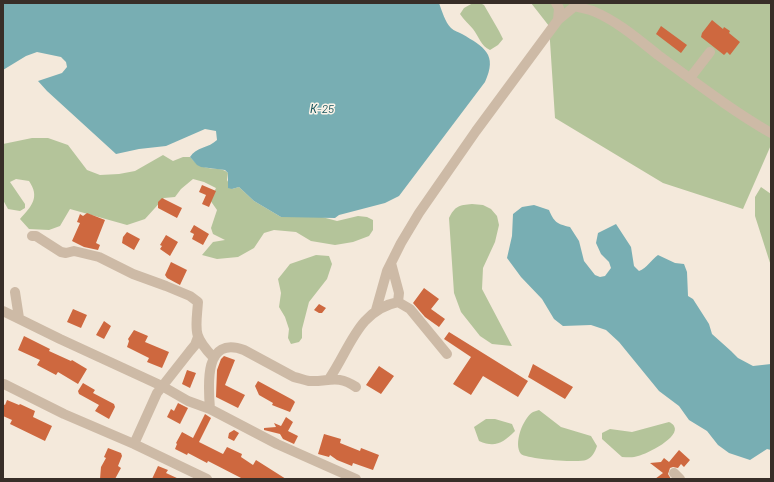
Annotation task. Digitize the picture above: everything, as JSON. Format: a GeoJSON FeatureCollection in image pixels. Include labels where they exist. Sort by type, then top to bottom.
{"type":"FeatureCollection","features":[{"type":"Feature","properties":{"kind":"street"},"geometry":{"type":"LineString","coordinates":[[556,3],[559,8],[558,20]]}},
{"type":"Feature","properties":{"kind":"street"},"geometry":{"type":"LineString","coordinates":[[376,310],[387,271],[401,243],[443,178],[505,90],[558,20],[576,5],[593,11],[640,39],[736,112],[771,133]]}},
{"type":"Feature","properties":{"kind":"street"},"geometry":{"type":"LineString","coordinates":[[690,78],[710,52]]}},
{"type":"Feature","properties":{"kind":"street"},"geometry":{"type":"LineString","coordinates":[[32,236],[36,236],[61,252],[66,253],[74,251],[99,257],[134,274],[190,296],[198,302],[196,326],[198,337],[213,357]]}},
{"type":"Feature","properties":{"kind":"street"},"geometry":{"type":"LineString","coordinates":[[391,263],[399,293],[398,302]]}},
{"type":"Feature","properties":{"kind":"street"},"geometry":{"type":"LineString","coordinates":[[15,292],[19,318]]}},
{"type":"Feature","properties":{"kind":"street"},"geometry":{"type":"LineString","coordinates":[[329,379],[357,331],[376,310],[384,305],[398,302],[410,309],[446,354]]}},
{"type":"Feature","properties":{"kind":"street"},"geometry":{"type":"LineString","coordinates":[[3,311],[162,386],[188,401],[210,409],[277,444],[356,479]]}},
{"type":"Feature","properties":{"kind":"street"},"geometry":{"type":"LineString","coordinates":[[134,444],[162,386],[195,345],[198,337]]}},
{"type":"Feature","properties":{"kind":"street"},"geometry":{"type":"LineString","coordinates":[[210,409],[210,366],[213,357],[221,350],[227,348],[239,348],[294,377],[311,381],[337,379],[348,382],[356,387]]}},
{"type":"Feature","properties":{"kind":"street"},"geometry":{"type":"LineString","coordinates":[[4,384],[64,414],[134,444],[207,479]]}},
{"type":"Feature","properties":{"kind":"green space"},"geometry":{"type":"Polygon","coordinates":[[[473,3],[480,3],[484,5],[503,39],[498,45],[490,50],[482,44],[473,29],[460,14],[464,8],[473,3]]]}},
{"type":"Feature","properties":{"kind":"green space"},"geometry":{"type":"Polygon","coordinates":[[[531,3],[771,3],[771,145],[743,209],[663,183],[555,118],[549,26],[531,3]]]}},
{"type":"Feature","properties":{"kind":"green space"},"geometry":{"type":"Polygon","coordinates":[[[32,138],[48,138],[68,145],[87,170],[100,175],[135,171],[163,155],[173,161],[183,157],[190,157],[195,162],[206,168],[224,170],[228,173],[227,180],[232,189],[239,187],[254,201],[281,217],[322,217],[337,221],[358,216],[367,217],[373,220],[373,230],[369,236],[353,242],[335,245],[311,241],[296,232],[274,230],[264,233],[254,248],[238,257],[217,259],[202,255],[213,242],[225,240],[213,234],[211,228],[217,210],[210,200],[216,188],[204,182],[193,179],[181,189],[175,197],[164,198],[145,219],[127,225],[70,209],[60,226],[49,230],[29,229],[20,219],[28,210],[34,197],[34,192],[29,181],[16,179],[10,182],[25,204],[25,208],[20,211],[8,209],[3,200],[3,144],[32,138]]]}},
{"type":"Feature","properties":{"kind":"green space"},"geometry":{"type":"Polygon","coordinates":[[[761,187],[771,194],[771,266],[755,216],[755,197],[761,187]]]}},
{"type":"Feature","properties":{"kind":"green space"},"geometry":{"type":"Polygon","coordinates":[[[472,204],[483,205],[491,209],[497,216],[499,225],[495,242],[483,268],[482,289],[512,346],[492,344],[480,336],[461,312],[454,293],[449,218],[453,211],[458,207],[472,204]]]}},
{"type":"Feature","properties":{"kind":"green space"},"geometry":{"type":"Polygon","coordinates":[[[316,255],[329,256],[332,264],[327,279],[309,302],[302,329],[302,338],[299,342],[291,344],[288,338],[289,329],[285,317],[279,307],[281,293],[278,279],[290,264],[316,255]]]}},
{"type":"Feature","properties":{"kind":"green space"},"geometry":{"type":"Polygon","coordinates":[[[539,410],[561,427],[591,436],[597,446],[592,456],[581,461],[564,461],[542,459],[521,454],[518,444],[520,432],[529,415],[539,410]]]}},
{"type":"Feature","properties":{"kind":"green space"},"geometry":{"type":"Polygon","coordinates":[[[486,419],[495,419],[512,424],[515,431],[507,439],[498,443],[490,444],[479,441],[474,427],[486,419]]]}},
{"type":"Feature","properties":{"kind":"green space"},"geometry":{"type":"Polygon","coordinates":[[[669,422],[674,426],[675,430],[673,435],[655,449],[636,457],[622,457],[602,439],[602,433],[610,429],[632,432],[669,422]]]}},
{"type":"Feature","properties":{"kind":"water","name":"К-25"},"geometry":{"type":"Polygon","coordinates":[[[3,3],[439,3],[449,26],[477,43],[487,52],[490,65],[485,82],[399,196],[385,203],[339,215],[335,218],[281,217],[254,201],[239,187],[232,189],[228,188],[228,173],[225,170],[201,167],[197,165],[190,157],[199,149],[214,143],[217,140],[216,131],[205,129],[166,146],[139,149],[116,154],[38,81],[62,73],[67,67],[66,62],[61,57],[37,52],[26,56],[3,70],[3,3]]]}},
{"type":"Feature","properties":{"kind":"water"},"geometry":{"type":"Polygon","coordinates":[[[534,205],[549,210],[556,222],[570,227],[579,241],[584,261],[595,275],[600,277],[605,276],[611,268],[609,262],[601,254],[596,243],[598,233],[616,224],[631,247],[634,266],[639,271],[658,255],[675,263],[684,264],[687,272],[688,296],[693,299],[709,324],[712,334],[738,358],[753,366],[771,364],[771,450],[767,449],[750,460],[729,453],[718,445],[707,431],[689,420],[679,406],[659,391],[619,342],[606,330],[591,325],[563,326],[554,319],[542,299],[521,277],[507,258],[512,236],[513,214],[522,207],[534,205]]]}},
{"type":"Feature","properties":{"kind":"building"},"geometry":{"type":"Polygon","coordinates":[[[712,20],[723,29],[724,27],[730,31],[729,33],[740,42],[730,55],[727,52],[724,55],[701,37],[702,33],[712,20]]]}},
{"type":"Feature","properties":{"kind":"building"},"geometry":{"type":"Polygon","coordinates":[[[661,26],[687,45],[681,53],[656,34],[661,26]]]}},
{"type":"Feature","properties":{"kind":"building"},"geometry":{"type":"Polygon","coordinates":[[[202,185],[216,191],[209,207],[202,204],[206,195],[199,192],[202,185]]]}},
{"type":"Feature","properties":{"kind":"building"},"geometry":{"type":"Polygon","coordinates":[[[162,198],[182,208],[177,218],[158,208],[158,202],[162,198]]]}},
{"type":"Feature","properties":{"kind":"building"},"geometry":{"type":"Polygon","coordinates":[[[87,213],[105,220],[96,243],[100,245],[98,250],[84,247],[72,241],[80,223],[77,222],[80,214],[83,216],[87,213]]]}},
{"type":"Feature","properties":{"kind":"building"},"geometry":{"type":"Polygon","coordinates":[[[194,225],[209,234],[203,245],[192,239],[194,234],[190,232],[194,225]]]}},
{"type":"Feature","properties":{"kind":"building"},"geometry":{"type":"Polygon","coordinates":[[[127,232],[140,239],[134,250],[122,243],[123,237],[127,232]]]}},
{"type":"Feature","properties":{"kind":"building"},"geometry":{"type":"Polygon","coordinates":[[[166,235],[178,242],[170,256],[160,249],[162,246],[160,245],[166,235]]]}},
{"type":"Feature","properties":{"kind":"building"},"geometry":{"type":"Polygon","coordinates":[[[171,262],[187,270],[180,285],[167,278],[165,275],[171,262]]]}},
{"type":"Feature","properties":{"kind":"building"},"geometry":{"type":"Polygon","coordinates":[[[424,288],[439,299],[431,309],[445,319],[439,327],[425,317],[413,303],[424,288]]]}},
{"type":"Feature","properties":{"kind":"building"},"geometry":{"type":"Polygon","coordinates":[[[319,304],[326,308],[322,313],[314,310],[319,304]]]}},
{"type":"Feature","properties":{"kind":"building"},"geometry":{"type":"Polygon","coordinates":[[[73,309],[87,315],[81,328],[67,322],[73,309]]]}},
{"type":"Feature","properties":{"kind":"building"},"geometry":{"type":"Polygon","coordinates":[[[104,321],[111,326],[104,339],[96,335],[104,321]]]}},
{"type":"Feature","properties":{"kind":"building"},"geometry":{"type":"Polygon","coordinates":[[[134,330],[148,336],[145,342],[169,352],[162,368],[147,362],[149,358],[127,347],[129,341],[128,339],[134,330]]]}},
{"type":"Feature","properties":{"kind":"building"},"geometry":{"type":"Polygon","coordinates":[[[449,332],[528,381],[518,397],[483,376],[471,395],[453,384],[471,357],[444,339],[449,332]]]}},
{"type":"Feature","properties":{"kind":"building"},"geometry":{"type":"Polygon","coordinates":[[[24,336],[50,349],[49,351],[71,361],[72,360],[87,369],[78,384],[58,372],[56,375],[37,365],[40,360],[18,350],[24,336]]]}},
{"type":"Feature","properties":{"kind":"building"},"geometry":{"type":"Polygon","coordinates":[[[224,356],[235,360],[225,385],[245,395],[238,408],[216,397],[217,370],[221,359],[224,356]]]}},
{"type":"Feature","properties":{"kind":"building"},"geometry":{"type":"Polygon","coordinates":[[[533,364],[573,387],[565,399],[528,377],[533,364]]]}},
{"type":"Feature","properties":{"kind":"building"},"geometry":{"type":"Polygon","coordinates":[[[379,366],[394,376],[381,394],[366,385],[379,366]]]}},
{"type":"Feature","properties":{"kind":"building"},"geometry":{"type":"Polygon","coordinates":[[[187,370],[196,373],[190,388],[182,384],[187,370]]]}},
{"type":"Feature","properties":{"kind":"building"},"geometry":{"type":"Polygon","coordinates":[[[258,381],[293,400],[295,402],[290,412],[272,405],[273,403],[259,395],[255,386],[258,381]]]}},
{"type":"Feature","properties":{"kind":"building"},"geometry":{"type":"Polygon","coordinates":[[[83,383],[95,390],[93,393],[114,404],[115,407],[109,419],[95,411],[99,405],[79,394],[78,391],[83,383]]]}},
{"type":"Feature","properties":{"kind":"building"},"geometry":{"type":"Polygon","coordinates":[[[7,400],[35,411],[33,417],[52,426],[45,441],[10,424],[12,420],[3,416],[3,404],[5,405],[7,400]]]}},
{"type":"Feature","properties":{"kind":"building"},"geometry":{"type":"Polygon","coordinates":[[[178,403],[188,408],[180,424],[167,417],[171,409],[174,411],[178,403]]]}},
{"type":"Feature","properties":{"kind":"building"},"geometry":{"type":"Polygon","coordinates":[[[205,414],[211,418],[199,442],[223,454],[227,447],[242,454],[241,457],[253,465],[256,460],[286,479],[243,479],[208,461],[207,463],[188,453],[187,455],[175,449],[176,443],[182,432],[193,438],[205,414]]]}},
{"type":"Feature","properties":{"kind":"building"},"geometry":{"type":"Polygon","coordinates":[[[286,417],[293,422],[288,431],[298,436],[294,444],[283,439],[280,434],[264,430],[264,428],[276,427],[274,423],[281,426],[286,417]]]}},
{"type":"Feature","properties":{"kind":"building"},"geometry":{"type":"Polygon","coordinates":[[[234,430],[239,433],[234,441],[228,438],[229,433],[234,430]]]}},
{"type":"Feature","properties":{"kind":"building"},"geometry":{"type":"Polygon","coordinates":[[[324,434],[341,439],[340,443],[360,451],[361,448],[379,455],[373,470],[353,463],[352,466],[337,460],[330,455],[329,457],[318,454],[324,434]]]}},
{"type":"Feature","properties":{"kind":"building"},"geometry":{"type":"Polygon","coordinates":[[[108,448],[121,453],[122,456],[118,466],[121,468],[115,479],[100,479],[101,467],[106,458],[104,457],[108,448]]]}},
{"type":"Feature","properties":{"kind":"building"},"geometry":{"type":"Polygon","coordinates":[[[679,450],[690,460],[684,467],[681,464],[678,468],[670,468],[668,474],[671,479],[655,479],[663,473],[650,463],[661,462],[664,458],[669,462],[679,450]]]}},
{"type":"Feature","properties":{"kind":"building"},"geometry":{"type":"Polygon","coordinates":[[[158,466],[168,470],[166,473],[179,479],[152,479],[158,466]]]}}]}
